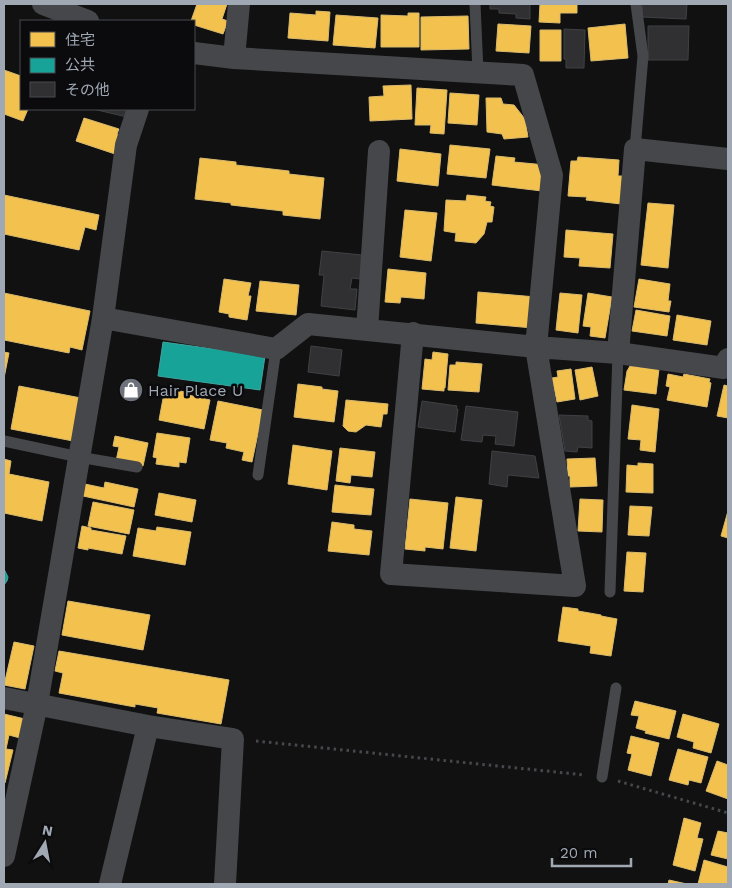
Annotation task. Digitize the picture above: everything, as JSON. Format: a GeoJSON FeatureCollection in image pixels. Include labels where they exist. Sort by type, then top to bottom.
{"type":"FeatureCollection","features":[{"type":"Feature","properties":{"kind":"street"},"geometry":{"type":"LineString","coordinates":[[43,4],[85,20]]}},
{"type":"Feature","properties":{"kind":"street"},"geometry":{"type":"LineString","coordinates":[[234,58],[239,4]]}},
{"type":"Feature","properties":{"kind":"street"},"geometry":{"type":"LineString","coordinates":[[195,53],[234,58],[523,75],[552,175],[536,347],[575,586],[391,574],[413,334]]}},
{"type":"Feature","properties":{"kind":"street"},"geometry":{"type":"LineString","coordinates":[[4,856],[37,704],[103,318],[126,146],[138,110]]}},
{"type":"Feature","properties":{"kind":"street"},"geometry":{"type":"LineString","coordinates":[[618,353],[635,149],[728,159]]}},
{"type":"Feature","properties":{"kind":"street"},"geometry":{"type":"LineString","coordinates":[[367,330],[379,151]]}},
{"type":"Feature","properties":{"kind":"street"},"geometry":{"type":"LineString","coordinates":[[103,318],[276,348],[308,324],[536,347],[618,353],[724,368],[728,359]]}},
{"type":"Feature","properties":{"kind":"street"},"geometry":{"type":"LineString","coordinates":[[4,698],[148,726],[233,739],[225,884]]}},
{"type":"Feature","properties":{"kind":"street"},"geometry":{"type":"LineString","coordinates":[[110,884],[148,726]]}},
{"type":"Feature","properties":{"kind":"lane"},"geometry":{"type":"LineString","coordinates":[[475,4],[478,72]]}},
{"type":"Feature","properties":{"kind":"lane"},"geometry":{"type":"LineString","coordinates":[[635,149],[643,56],[636,4]]}},
{"type":"Feature","properties":{"kind":"lane"},"geometry":{"type":"LineString","coordinates":[[258,475],[276,348]]}},
{"type":"Feature","properties":{"kind":"lane"},"geometry":{"type":"LineString","coordinates":[[610,592],[618,353]]}},
{"type":"Feature","properties":{"kind":"lane"},"geometry":{"type":"LineString","coordinates":[[4,441],[78,457],[137,467]]}},
{"type":"Feature","properties":{"kind":"lane"},"geometry":{"type":"LineString","coordinates":[[602,777],[616,688]]}},
{"type":"Feature","properties":{"kind":"path"},"geometry":{"type":"LineString","coordinates":[[233,739],[602,777],[728,813]]}},
{"type":"Feature","properties":{"kind":"building: 住宅"},"geometry":{"type":"Polygon","coordinates":[[[197,4],[227,4],[222,19],[228,21],[223,34],[195,25],[195,20],[191,20],[197,4]]]}},
{"type":"Feature","properties":{"kind":"building: 住宅"},"geometry":{"type":"Polygon","coordinates":[[[540,4],[577,4],[577,13],[560,13],[560,23],[539,22],[540,4]]]}},
{"type":"Feature","properties":{"kind":"building: 住宅"},"geometry":{"type":"Polygon","coordinates":[[[316,11],[330,12],[328,41],[288,38],[290,13],[316,15],[316,11]]]}},
{"type":"Feature","properties":{"kind":"building: 住宅"},"geometry":{"type":"Polygon","coordinates":[[[408,13],[419,13],[419,47],[381,47],[381,15],[408,16],[408,13]]]}},
{"type":"Feature","properties":{"kind":"building: 住宅"},"geometry":{"type":"Polygon","coordinates":[[[336,15],[378,18],[375,48],[333,45],[336,15]]]}},
{"type":"Feature","properties":{"kind":"building: 住宅"},"geometry":{"type":"Polygon","coordinates":[[[468,16],[469,49],[421,50],[421,17],[468,16]]]}},
{"type":"Feature","properties":{"kind":"building: 住宅"},"geometry":{"type":"Polygon","coordinates":[[[498,24],[531,26],[529,53],[496,51],[498,24]]]}},
{"type":"Feature","properties":{"kind":"building: 住宅"},"geometry":{"type":"Polygon","coordinates":[[[625,24],[628,58],[591,61],[588,28],[625,24]]]}},
{"type":"Feature","properties":{"kind":"building: 住宅"},"geometry":{"type":"Polygon","coordinates":[[[540,30],[561,30],[561,61],[540,61],[540,30]]]}},
{"type":"Feature","properties":{"kind":"building: 住宅"},"geometry":{"type":"Polygon","coordinates":[[[4,70],[20,76],[20,110],[28,110],[23,121],[4,114],[4,70]]]}},
{"type":"Feature","properties":{"kind":"building: 住宅"},"geometry":{"type":"Polygon","coordinates":[[[411,85],[412,119],[370,121],[369,97],[384,96],[383,86],[411,85]]]}},
{"type":"Feature","properties":{"kind":"building: 住宅"},"geometry":{"type":"Polygon","coordinates":[[[417,88],[447,90],[444,134],[430,133],[431,125],[415,125],[417,88]]]}},
{"type":"Feature","properties":{"kind":"building: 住宅"},"geometry":{"type":"Polygon","coordinates":[[[450,93],[479,95],[477,125],[448,123],[450,93]]]}},
{"type":"Feature","properties":{"kind":"building: 住宅"},"geometry":{"type":"Polygon","coordinates":[[[486,98],[501,98],[503,104],[514,105],[525,119],[528,137],[504,139],[502,134],[487,132],[486,98]]]}},
{"type":"Feature","properties":{"kind":"building: 住宅"},"geometry":{"type":"Polygon","coordinates":[[[84,118],[119,129],[117,134],[121,136],[115,154],[76,141],[84,118]]]}},
{"type":"Feature","properties":{"kind":"building: 住宅"},"geometry":{"type":"Polygon","coordinates":[[[450,145],[490,149],[486,178],[447,174],[450,145]]]}},
{"type":"Feature","properties":{"kind":"building: 住宅"},"geometry":{"type":"Polygon","coordinates":[[[400,149],[441,154],[438,186],[397,181],[400,149]]]}},
{"type":"Feature","properties":{"kind":"building: 住宅"},"geometry":{"type":"Polygon","coordinates":[[[496,156],[515,158],[514,162],[546,165],[542,191],[492,185],[496,156]]]}},
{"type":"Feature","properties":{"kind":"building: 住宅"},"geometry":{"type":"Polygon","coordinates":[[[578,157],[619,160],[618,176],[623,176],[621,204],[586,200],[587,197],[568,196],[571,161],[577,161],[578,157]]]}},
{"type":"Feature","properties":{"kind":"building: 住宅"},"geometry":{"type":"Polygon","coordinates":[[[200,158],[236,162],[236,165],[289,171],[289,174],[324,178],[320,219],[283,215],[283,211],[195,199],[200,158]]]}},
{"type":"Feature","properties":{"kind":"building: 住宅"},"geometry":{"type":"Polygon","coordinates":[[[4,195],[99,215],[96,230],[85,227],[79,250],[4,234],[4,195]]]}},
{"type":"Feature","properties":{"kind":"building: 住宅"},"geometry":{"type":"Polygon","coordinates":[[[467,195],[486,197],[485,201],[491,202],[490,206],[494,207],[492,222],[487,222],[484,234],[476,243],[455,241],[456,233],[444,231],[446,200],[466,201],[467,195]]]}},
{"type":"Feature","properties":{"kind":"building: 住宅"},"geometry":{"type":"Polygon","coordinates":[[[648,203],[674,205],[668,268],[641,265],[648,203]]]}},
{"type":"Feature","properties":{"kind":"building: 住宅"},"geometry":{"type":"Polygon","coordinates":[[[405,210],[437,213],[431,261],[400,257],[405,210]]]}},
{"type":"Feature","properties":{"kind":"building: 住宅"},"geometry":{"type":"Polygon","coordinates":[[[566,230],[613,234],[610,268],[579,266],[580,258],[564,257],[566,230]]]}},
{"type":"Feature","properties":{"kind":"building: 住宅"},"geometry":{"type":"Polygon","coordinates":[[[388,269],[426,273],[424,299],[401,297],[400,303],[385,302],[388,269]]]}},
{"type":"Feature","properties":{"kind":"building: 住宅"},"geometry":{"type":"Polygon","coordinates":[[[224,279],[251,283],[248,296],[251,296],[247,320],[229,317],[229,314],[219,312],[224,279]]]}},
{"type":"Feature","properties":{"kind":"building: 住宅"},"geometry":{"type":"Polygon","coordinates":[[[639,279],[670,284],[668,301],[671,301],[669,312],[634,307],[639,279]]]}},
{"type":"Feature","properties":{"kind":"building: 住宅"},"geometry":{"type":"Polygon","coordinates":[[[260,281],[299,285],[296,315],[256,311],[260,281]]]}},
{"type":"Feature","properties":{"kind":"building: 住宅"},"geometry":{"type":"Polygon","coordinates":[[[478,292],[536,297],[533,328],[476,323],[478,292]]]}},
{"type":"Feature","properties":{"kind":"building: 住宅"},"geometry":{"type":"Polygon","coordinates":[[[4,293],[90,311],[82,350],[70,347],[69,353],[4,340],[4,293]]]}},
{"type":"Feature","properties":{"kind":"building: 住宅"},"geometry":{"type":"Polygon","coordinates":[[[560,293],[582,295],[578,333],[556,330],[560,293]]]}},
{"type":"Feature","properties":{"kind":"building: 住宅"},"geometry":{"type":"Polygon","coordinates":[[[588,293],[612,297],[605,338],[590,336],[591,327],[583,326],[588,293]]]}},
{"type":"Feature","properties":{"kind":"building: 住宅"},"geometry":{"type":"Polygon","coordinates":[[[636,310],[670,316],[667,336],[632,331],[636,310]]]}},
{"type":"Feature","properties":{"kind":"building: 住宅"},"geometry":{"type":"Polygon","coordinates":[[[677,315],[711,321],[707,345],[673,340],[677,315]]]}},
{"type":"Feature","properties":{"kind":"building: 住宅"},"geometry":{"type":"Polygon","coordinates":[[[4,352],[9,353],[4,378],[4,352]]]}},
{"type":"Feature","properties":{"kind":"building: 住宅"},"geometry":{"type":"Polygon","coordinates":[[[433,352],[448,354],[444,391],[422,389],[425,359],[432,360],[433,352]]]}},
{"type":"Feature","properties":{"kind":"building: 住宅"},"geometry":{"type":"Polygon","coordinates":[[[456,362],[482,364],[479,392],[448,390],[450,365],[456,365],[456,362]]]}},
{"type":"Feature","properties":{"kind":"building: 住宅"},"geometry":{"type":"Polygon","coordinates":[[[630,366],[659,369],[656,394],[624,390],[627,371],[630,366]]]}},
{"type":"Feature","properties":{"kind":"building: 住宅"},"geometry":{"type":"Polygon","coordinates":[[[592,367],[598,396],[580,400],[575,370],[592,367]]]}},
{"type":"Feature","properties":{"kind":"building: 住宅"},"geometry":{"type":"Polygon","coordinates":[[[571,369],[575,399],[557,402],[552,378],[558,377],[557,371],[571,369]]]}},
{"type":"Feature","properties":{"kind":"building: 住宅"},"geometry":{"type":"Polygon","coordinates":[[[668,374],[683,377],[684,374],[710,379],[707,407],[667,400],[670,387],[666,386],[668,374]]]}},
{"type":"Feature","properties":{"kind":"building: 住宅"},"geometry":{"type":"Polygon","coordinates":[[[298,384],[338,391],[334,422],[294,417],[298,384]]]}},
{"type":"Feature","properties":{"kind":"building: 住宅"},"geometry":{"type":"Polygon","coordinates":[[[724,385],[728,386],[728,418],[717,416],[724,385]]]}},
{"type":"Feature","properties":{"kind":"building: 住宅"},"geometry":{"type":"Polygon","coordinates":[[[19,386],[81,398],[73,441],[11,429],[19,386]]]}},
{"type":"Feature","properties":{"kind":"building: 住宅"},"geometry":{"type":"Polygon","coordinates":[[[165,388],[210,400],[204,429],[159,420],[165,388]]]}},
{"type":"Feature","properties":{"kind":"building: 住宅"},"geometry":{"type":"Polygon","coordinates":[[[346,400],[388,404],[387,414],[383,414],[381,427],[366,425],[356,432],[348,431],[343,426],[346,400]]]}},
{"type":"Feature","properties":{"kind":"building: 住宅"},"geometry":{"type":"Polygon","coordinates":[[[218,401],[263,410],[252,462],[242,460],[244,452],[226,448],[227,443],[210,440],[218,401]]]}},
{"type":"Feature","properties":{"kind":"building: 住宅"},"geometry":{"type":"Polygon","coordinates":[[[632,405],[659,409],[655,452],[640,450],[641,440],[628,439],[632,405]]]}},
{"type":"Feature","properties":{"kind":"building: 住宅"},"geometry":{"type":"Polygon","coordinates":[[[157,433],[190,438],[186,463],[179,462],[179,467],[156,464],[157,458],[153,457],[157,433]]]}},
{"type":"Feature","properties":{"kind":"building: 住宅"},"geometry":{"type":"Polygon","coordinates":[[[115,436],[148,443],[143,466],[116,461],[119,447],[113,446],[115,436]]]}},
{"type":"Feature","properties":{"kind":"building: 住宅"},"geometry":{"type":"Polygon","coordinates":[[[293,445],[332,451],[327,490],[288,484],[293,445]]]}},
{"type":"Feature","properties":{"kind":"building: 住宅"},"geometry":{"type":"Polygon","coordinates":[[[340,448],[375,452],[372,477],[351,475],[350,483],[336,481],[340,448]]]}},
{"type":"Feature","properties":{"kind":"building: 住宅"},"geometry":{"type":"Polygon","coordinates":[[[595,458],[597,486],[570,487],[567,459],[595,458]]]}},
{"type":"Feature","properties":{"kind":"building: 住宅"},"geometry":{"type":"Polygon","coordinates":[[[4,459],[11,461],[9,474],[49,482],[42,521],[4,513],[4,459]]]}},
{"type":"Feature","properties":{"kind":"building: 住宅"},"geometry":{"type":"Polygon","coordinates":[[[638,463],[653,464],[653,493],[626,492],[627,465],[638,466],[638,463]]]}},
{"type":"Feature","properties":{"kind":"building: 住宅"},"geometry":{"type":"Polygon","coordinates":[[[105,482],[138,489],[134,507],[83,496],[85,484],[104,488],[105,482]]]}},
{"type":"Feature","properties":{"kind":"building: 住宅"},"geometry":{"type":"Polygon","coordinates":[[[335,485],[374,489],[371,515],[332,512],[335,485]]]}},
{"type":"Feature","properties":{"kind":"building: 住宅"},"geometry":{"type":"Polygon","coordinates":[[[159,493],[196,500],[192,522],[155,515],[159,493]]]}},
{"type":"Feature","properties":{"kind":"building: 住宅"},"geometry":{"type":"Polygon","coordinates":[[[456,497],[482,500],[476,551],[450,548],[456,497]]]}},
{"type":"Feature","properties":{"kind":"building: 住宅"},"geometry":{"type":"Polygon","coordinates":[[[410,499],[448,503],[443,549],[425,547],[425,551],[405,549],[410,499]]]}},
{"type":"Feature","properties":{"kind":"building: 住宅"},"geometry":{"type":"Polygon","coordinates":[[[580,499],[603,500],[602,532],[578,531],[580,499]]]}},
{"type":"Feature","properties":{"kind":"building: 住宅"},"geometry":{"type":"Polygon","coordinates":[[[93,502],[134,510],[129,534],[88,526],[93,502]]]}},
{"type":"Feature","properties":{"kind":"building: 住宅"},"geometry":{"type":"Polygon","coordinates":[[[630,506],[652,507],[649,536],[628,535],[630,506]]]}},
{"type":"Feature","properties":{"kind":"building: 住宅"},"geometry":{"type":"Polygon","coordinates":[[[728,511],[728,538],[721,536],[728,511]]]}},
{"type":"Feature","properties":{"kind":"building: 住宅"},"geometry":{"type":"Polygon","coordinates":[[[332,522],[354,525],[354,529],[372,531],[369,555],[328,551],[332,522]]]}},
{"type":"Feature","properties":{"kind":"building: 住宅"},"geometry":{"type":"Polygon","coordinates":[[[82,526],[91,528],[91,530],[126,536],[122,554],[78,548],[82,526]]]}},
{"type":"Feature","properties":{"kind":"building: 住宅"},"geometry":{"type":"Polygon","coordinates":[[[157,527],[191,532],[185,565],[133,556],[138,528],[156,531],[157,527]]]}},
{"type":"Feature","properties":{"kind":"building: 住宅"},"geometry":{"type":"Polygon","coordinates":[[[627,552],[646,553],[643,592],[624,591],[627,552]]]}},
{"type":"Feature","properties":{"kind":"building: 住宅"},"geometry":{"type":"Polygon","coordinates":[[[68,601],[150,615],[143,650],[62,635],[68,601]]]}},
{"type":"Feature","properties":{"kind":"building: 住宅"},"geometry":{"type":"Polygon","coordinates":[[[563,607],[617,619],[611,656],[590,653],[591,646],[558,641],[563,607]]]}},
{"type":"Feature","properties":{"kind":"building: 住宅"},"geometry":{"type":"Polygon","coordinates":[[[14,642],[34,646],[25,689],[4,685],[14,642]]]}},
{"type":"Feature","properties":{"kind":"building: 住宅"},"geometry":{"type":"Polygon","coordinates":[[[59,651],[229,680],[221,724],[157,713],[158,708],[135,704],[135,707],[59,693],[63,673],[55,671],[59,651]]]}},
{"type":"Feature","properties":{"kind":"building: 住宅"},"geometry":{"type":"Polygon","coordinates":[[[635,701],[676,711],[669,739],[645,733],[646,731],[636,728],[639,716],[631,715],[635,701]]]}},
{"type":"Feature","properties":{"kind":"building: 住宅"},"geometry":{"type":"Polygon","coordinates":[[[4,714],[25,719],[20,738],[9,735],[6,749],[13,750],[5,783],[4,783],[4,714]]]}},
{"type":"Feature","properties":{"kind":"building: 住宅"},"geometry":{"type":"Polygon","coordinates":[[[683,714],[719,724],[711,753],[693,748],[694,742],[677,737],[683,714]]]}},
{"type":"Feature","properties":{"kind":"building: 住宅"},"geometry":{"type":"Polygon","coordinates":[[[631,736],[659,743],[651,776],[628,770],[632,754],[627,753],[631,736]]]}},
{"type":"Feature","properties":{"kind":"building: 住宅"},"geometry":{"type":"Polygon","coordinates":[[[678,749],[708,757],[701,783],[689,780],[688,785],[669,780],[678,749]]]}},
{"type":"Feature","properties":{"kind":"building: 住宅"},"geometry":{"type":"Polygon","coordinates":[[[717,761],[728,765],[728,799],[706,791],[717,761]]]}},
{"type":"Feature","properties":{"kind":"building: 住宅"},"geometry":{"type":"Polygon","coordinates":[[[684,818],[701,823],[697,838],[703,839],[695,871],[673,865],[684,818]]]}},
{"type":"Feature","properties":{"kind":"building: 住宅"},"geometry":{"type":"Polygon","coordinates":[[[718,831],[728,833],[728,859],[711,855],[718,831]]]}},
{"type":"Feature","properties":{"kind":"building: 住宅"},"geometry":{"type":"Polygon","coordinates":[[[704,860],[728,867],[728,884],[698,884],[704,860]]]}},
{"type":"Feature","properties":{"kind":"building: 住宅"},"geometry":{"type":"Polygon","coordinates":[[[669,880],[687,884],[668,884],[669,880]]]}},
{"type":"Feature","properties":{"kind":"building: 公共"},"geometry":{"type":"Polygon","coordinates":[[[163,342],[265,356],[260,390],[158,376],[163,342]]]}},
{"type":"Feature","properties":{"kind":"building: 公共"},"geometry":{"type":"Polygon","coordinates":[[[4,569],[8,577],[4,585],[4,569]]]}},
{"type":"Feature","properties":{"kind":"building: その他"},"geometry":{"type":"Polygon","coordinates":[[[490,4],[530,4],[530,19],[516,18],[516,14],[499,13],[499,9],[490,9],[490,4]]]}},
{"type":"Feature","properties":{"kind":"building: その他"},"geometry":{"type":"Polygon","coordinates":[[[643,4],[687,4],[686,19],[642,17],[643,4]]]}},
{"type":"Feature","properties":{"kind":"building: その他"},"geometry":{"type":"Polygon","coordinates":[[[648,26],[689,26],[688,60],[648,60],[648,26]]]}},
{"type":"Feature","properties":{"kind":"building: その他"},"geometry":{"type":"Polygon","coordinates":[[[564,29],[585,30],[584,68],[566,68],[566,59],[564,59],[564,29]]]}},
{"type":"Feature","properties":{"kind":"building: その他"},"geometry":{"type":"Polygon","coordinates":[[[97,110],[129,110],[127,117],[97,110]]]}},
{"type":"Feature","properties":{"kind":"building: その他"},"geometry":{"type":"Polygon","coordinates":[[[322,251],[362,255],[360,279],[352,278],[350,289],[357,289],[355,310],[321,306],[324,275],[319,275],[322,251]]]}},
{"type":"Feature","properties":{"kind":"building: その他"},"geometry":{"type":"Polygon","coordinates":[[[311,346],[342,350],[339,376],[308,372],[311,346]]]}},
{"type":"Feature","properties":{"kind":"building: その他"},"geometry":{"type":"Polygon","coordinates":[[[422,401],[457,406],[455,432],[418,427],[422,401]]]}},
{"type":"Feature","properties":{"kind":"building: その他"},"geometry":{"type":"Polygon","coordinates":[[[466,406],[518,412],[514,446],[495,444],[496,436],[483,435],[482,442],[461,440],[466,406]]]}},
{"type":"Feature","properties":{"kind":"building: その他"},"geometry":{"type":"Polygon","coordinates":[[[559,415],[588,416],[588,420],[592,421],[592,448],[578,447],[577,452],[565,451],[559,415]]]}},
{"type":"Feature","properties":{"kind":"building: その他"},"geometry":{"type":"Polygon","coordinates":[[[492,451],[535,456],[539,478],[508,475],[507,487],[489,484],[492,451]]]}},
{"type":"Feature","properties":{"kind":"place","name":"Hair Place U"},"geometry":{"type":"Point","coordinates":[131,390]}}]}
